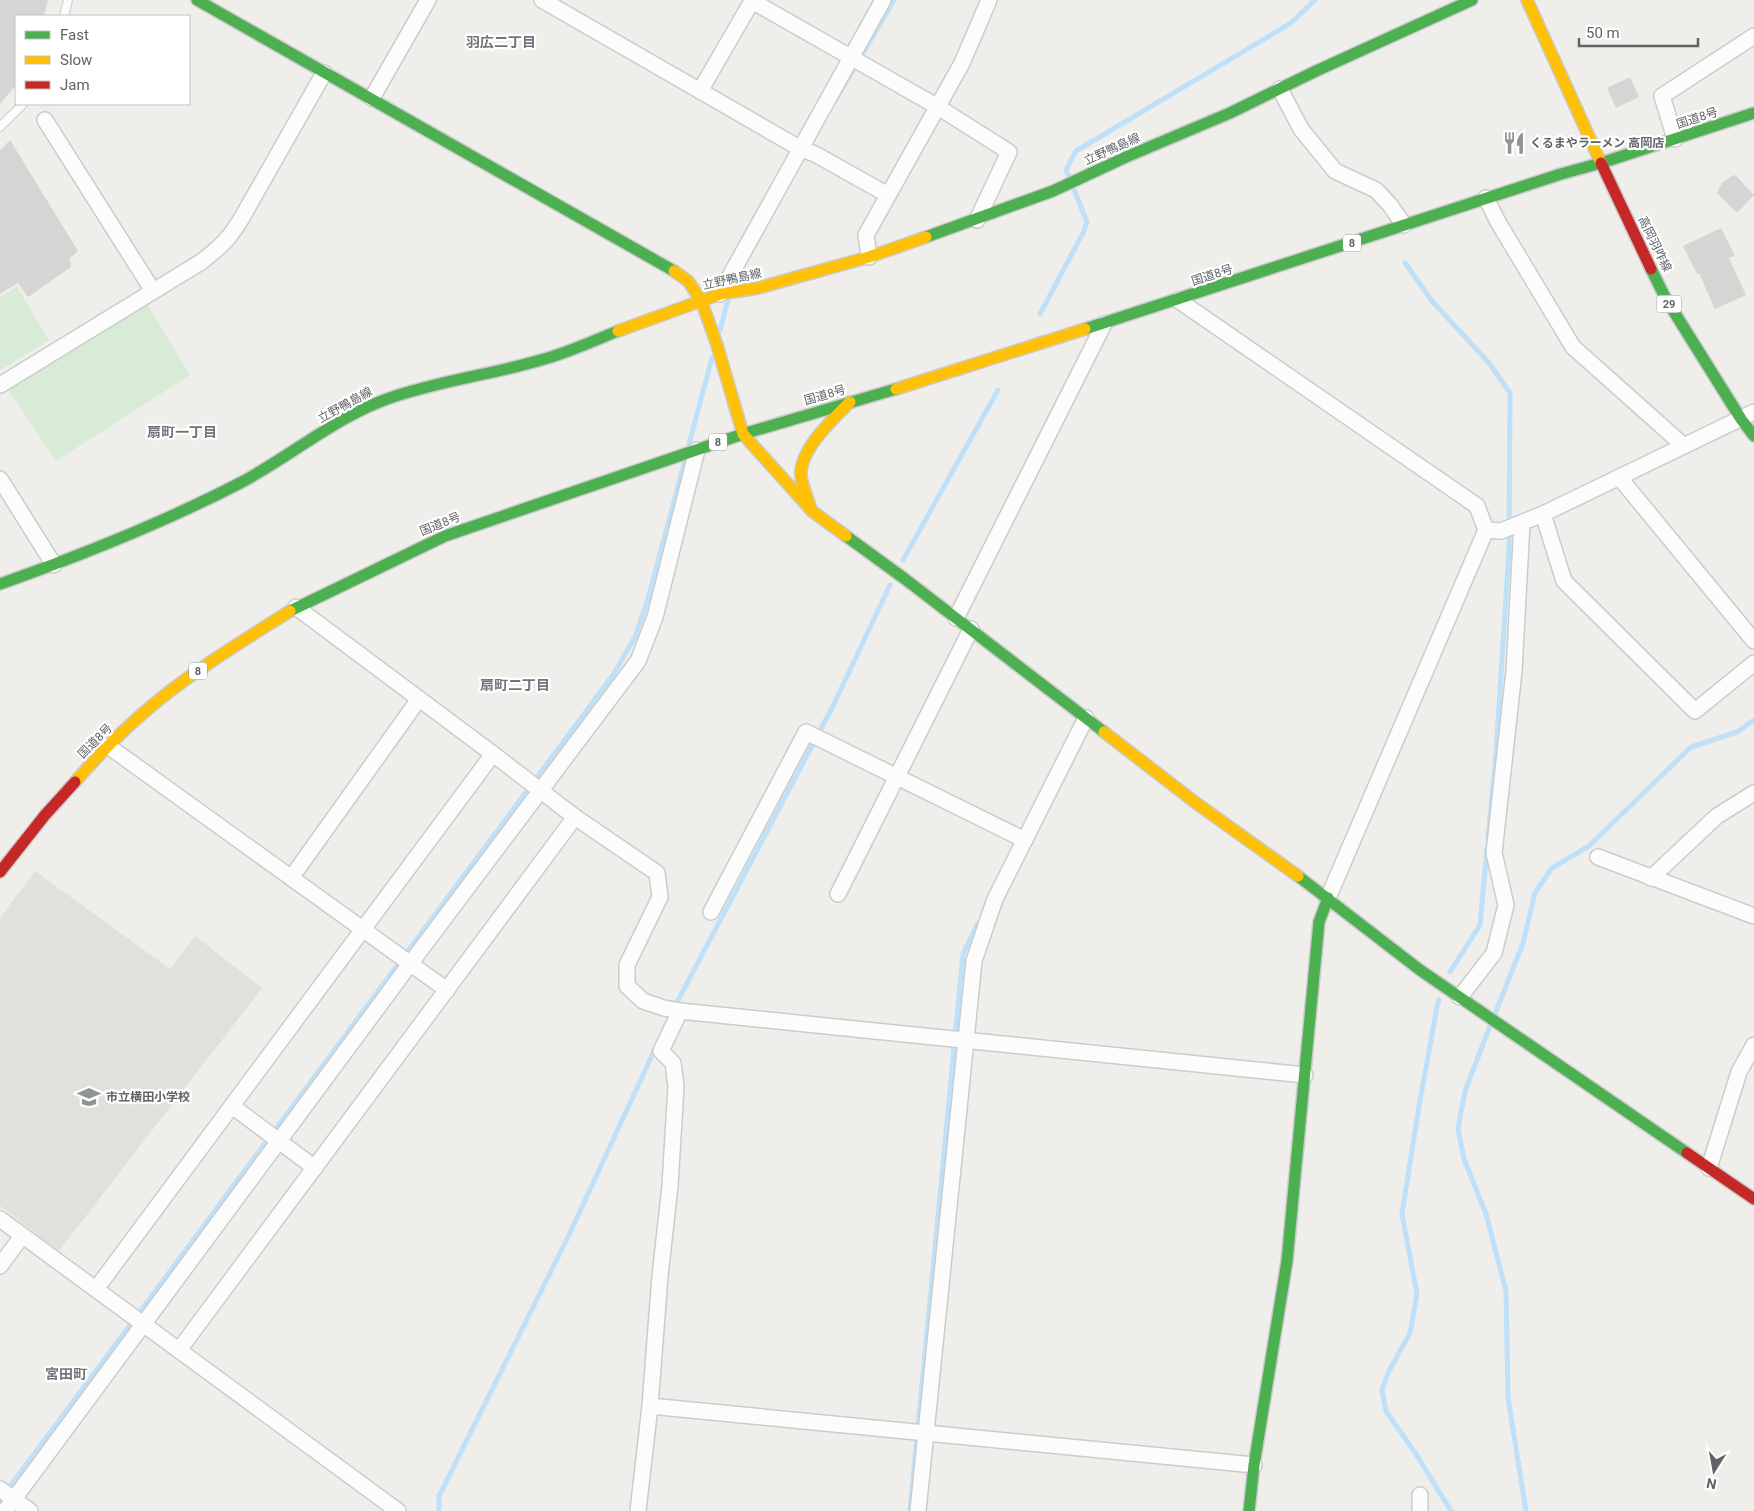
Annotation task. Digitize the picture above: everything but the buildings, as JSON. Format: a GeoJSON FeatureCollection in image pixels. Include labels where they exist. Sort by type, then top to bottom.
{"type":"FeatureCollection","features":[{"type":"Feature","properties":{"kind":"main road"},"geometry":{"type":"LineString","coordinates":[[197,0],[670,268],[688,281],[701,300],[717,345],[742,434],[812,512],[905,579],[1196,803],[1328,898],[1420,970],[1754,1199]]}},
{"type":"Feature","properties":{"kind":"main road","name":"高岡羽咋線"},"geometry":{"type":"LineString","coordinates":[[1527,0],[1622,210],[1666,299],[1747,416],[1754,436]]}},
{"type":"Feature","properties":{"kind":"main road","name":"立野鴨島線"},"geometry":{"type":"LineString","coordinates":[[0,584],[54,565],[191,508],[242,482],[351,416],[386,399],[454,379],[541,360],[701,300],[720,294],[758,288],[869,257],[977,220],[1053,191],[1230,113],[1469,1]]}},
{"type":"Feature","properties":{"kind":"main road","name":"国道8号"},"geometry":{"type":"LineString","coordinates":[[0,872],[45,815],[108,746],[166,694],[217,657],[296,607],[445,536],[742,434],[1104,324],[1486,198],[1754,114]]}},
{"type":"Feature","properties":{"kind":"main road"},"geometry":{"type":"LineString","coordinates":[[812,512],[801,474],[804,461],[810,448],[826,427],[850,402]]}},
{"type":"Feature","properties":{"kind":"main road"},"geometry":{"type":"LineString","coordinates":[[1249,1511],[1254,1465],[1287,1261],[1319,922],[1328,898]]}},
{"type":"Feature","properties":{"kind":"street"},"geometry":{"type":"LineString","coordinates":[[372,98],[428,0]]}},
{"type":"Feature","properties":{"kind":"street"},"geometry":{"type":"LineString","coordinates":[[720,294],[858,60],[883,0]]}},
{"type":"Feature","properties":{"kind":"street"},"geometry":{"type":"LineString","coordinates":[[869,257],[866,235],[962,63],[989,0]]}},
{"type":"Feature","properties":{"kind":"street"},"geometry":{"type":"LineString","coordinates":[[700,91],[748,1],[858,60],[1009,152],[977,220]]}},
{"type":"Feature","properties":{"kind":"street"},"geometry":{"type":"LineString","coordinates":[[552,2],[700,91],[888,195]]}},
{"type":"Feature","properties":{"kind":"street"},"geometry":{"type":"LineString","coordinates":[[1674,139],[1662,96],[1754,36]]}},
{"type":"Feature","properties":{"kind":"street"},"geometry":{"type":"LineString","coordinates":[[0,386],[153,291],[203,263],[235,235],[324,73]]}},
{"type":"Feature","properties":{"kind":"street"},"geometry":{"type":"LineString","coordinates":[[1280,88],[1301,128],[1335,171],[1376,190],[1390,205],[1404,226]]}},
{"type":"Feature","properties":{"kind":"street"},"geometry":{"type":"LineString","coordinates":[[45,120],[153,291]]}},
{"type":"Feature","properties":{"kind":"street"},"geometry":{"type":"LineString","coordinates":[[1486,198],[1498,222],[1573,347],[1684,446]]}},
{"type":"Feature","properties":{"kind":"street"},"geometry":{"type":"LineString","coordinates":[[1178,300],[1477,506],[1486,530],[1328,898]]}},
{"type":"Feature","properties":{"kind":"street"},"geometry":{"type":"LineString","coordinates":[[956,618],[1104,324]]}},
{"type":"Feature","properties":{"kind":"street"},"geometry":{"type":"LineString","coordinates":[[1486,530],[1501,531],[1543,514],[1747,416]]}},
{"type":"Feature","properties":{"kind":"street"},"geometry":{"type":"LineString","coordinates":[[9,1505],[410,964],[638,661],[655,618],[697,450]]}},
{"type":"Feature","properties":{"kind":"street"},"geometry":{"type":"LineString","coordinates":[[1619,477],[1754,641]]}},
{"type":"Feature","properties":{"kind":"street"},"geometry":{"type":"LineString","coordinates":[[0,479],[54,565]]}},
{"type":"Feature","properties":{"kind":"street"},"geometry":{"type":"LineString","coordinates":[[1543,514],[1564,581],[1695,710],[1754,663]]}},
{"type":"Feature","properties":{"kind":"street"},"geometry":{"type":"LineString","coordinates":[[1460,997],[1494,953],[1506,905],[1494,853],[1514,671],[1522,523]]}},
{"type":"Feature","properties":{"kind":"street"},"geometry":{"type":"LineString","coordinates":[[296,607],[575,817],[657,873],[660,897],[627,965],[627,986],[643,1002],[680,1011],[1304,1074]]}},
{"type":"Feature","properties":{"kind":"street"},"geometry":{"type":"LineString","coordinates":[[838,894],[971,629]]}},
{"type":"Feature","properties":{"kind":"street"},"geometry":{"type":"LineString","coordinates":[[291,878],[419,699]]}},
{"type":"Feature","properties":{"kind":"street"},"geometry":{"type":"LineString","coordinates":[[918,1511],[919,1432],[958,1039],[974,961],[995,899],[1086,718]]}},
{"type":"Feature","properties":{"kind":"street"},"geometry":{"type":"LineString","coordinates":[[711,912],[806,732],[1025,840]]}},
{"type":"Feature","properties":{"kind":"street"},"geometry":{"type":"LineString","coordinates":[[108,746],[446,990]]}},
{"type":"Feature","properties":{"kind":"street"},"geometry":{"type":"LineString","coordinates":[[96,1289],[493,754]]}},
{"type":"Feature","properties":{"kind":"street"},"geometry":{"type":"LineString","coordinates":[[1651,878],[1716,816],[1751,798]]}},
{"type":"Feature","properties":{"kind":"street"},"geometry":{"type":"LineString","coordinates":[[179,1350],[575,817]]}},
{"type":"Feature","properties":{"kind":"street"},"geometry":{"type":"LineString","coordinates":[[1598,857],[1754,916]]}},
{"type":"Feature","properties":{"kind":"street"},"geometry":{"type":"LineString","coordinates":[[638,1511],[650,1406],[660,1276],[670,1186],[676,1086],[673,1063],[661,1051],[680,1011]]}},
{"type":"Feature","properties":{"kind":"street"},"geometry":{"type":"LineString","coordinates":[[1709,1168],[1739,1072],[1754,1045]]}},
{"type":"Feature","properties":{"kind":"street"},"geometry":{"type":"LineString","coordinates":[[232,1106],[315,1168]]}},
{"type":"Feature","properties":{"kind":"street"},"geometry":{"type":"LineString","coordinates":[[0,1219],[393,1510]]}},
{"type":"Feature","properties":{"kind":"street"},"geometry":{"type":"LineString","coordinates":[[0,1266],[22,1236]]}},
{"type":"Feature","properties":{"kind":"street"},"geometry":{"type":"LineString","coordinates":[[650,1406],[1254,1465]]}},
{"type":"Feature","properties":{"kind":"street"},"geometry":{"type":"LineString","coordinates":[[0,1489],[9,1505],[30,1511]]}},
{"type":"Feature","properties":{"kind":"street"},"geometry":{"type":"LineString","coordinates":[[1420,1495],[1420,1511]]}},
{"type":"Feature","properties":{"kind":"lane"},"geometry":{"type":"LineString","coordinates":[[64,15],[68,0]]}},
{"type":"Feature","properties":{"kind":"lane"},"geometry":{"type":"LineString","coordinates":[[0,127],[23,105]]}},
{"type":"Feature","properties":{"kind":"shaded area","name":"市立横田小学校"},"geometry":{"type":"Polygon","coordinates":[[[35,871],[170,969],[195,936],[262,988],[59,1251],[0,1206],[0,918],[35,871]]]}},
{"type":"Feature","properties":{"kind":"green space"},"geometry":{"type":"Polygon","coordinates":[[[17,287],[49,340],[0,370],[0,297],[17,287]]]}},
{"type":"Feature","properties":{"kind":"green space"},"geometry":{"type":"Polygon","coordinates":[[[143,297],[190,375],[56,461],[5,385],[143,297]]]}},
{"type":"Feature","properties":{"kind":"waterway"},"geometry":{"type":"LineString","coordinates":[[835,101],[894,0]]}},
{"type":"Feature","properties":{"kind":"waterway"},"geometry":{"type":"LineString","coordinates":[[1069,177],[1066,170],[1076,151],[1291,23],[1315,0]]}},
{"type":"Feature","properties":{"kind":"waterway"},"geometry":{"type":"LineString","coordinates":[[1040,314],[1087,222],[1073,187]]}},
{"type":"Feature","properties":{"kind":"waterway"},"geometry":{"type":"LineString","coordinates":[[1405,263],[1432,301],[1490,364],[1510,393],[1509,549],[1496,753],[1488,840]]}},
{"type":"Feature","properties":{"kind":"waterway"},"geometry":{"type":"LineString","coordinates":[[720,330],[728,300]]}},
{"type":"Feature","properties":{"kind":"waterway"},"geometry":{"type":"LineString","coordinates":[[689,444],[712,358]]}},
{"type":"Feature","properties":{"kind":"waterway"},"geometry":{"type":"LineString","coordinates":[[903,560],[998,390]]}},
{"type":"Feature","properties":{"kind":"waterway"},"geometry":{"type":"LineString","coordinates":[[0,1500],[613,675],[635,637],[648,599],[684,464]]}},
{"type":"Feature","properties":{"kind":"waterway"},"geometry":{"type":"LineString","coordinates":[[674,1008],[833,706],[890,585]]}},
{"type":"Feature","properties":{"kind":"waterway"},"geometry":{"type":"LineString","coordinates":[[1495,1014],[1523,943],[1535,893],[1552,868],[1589,846],[1691,747],[1737,732],[1754,720]]}},
{"type":"Feature","properties":{"kind":"waterway"},"geometry":{"type":"LineString","coordinates":[[1450,972],[1480,925],[1487,848]]}},
{"type":"Feature","properties":{"kind":"waterway"},"geometry":{"type":"LineString","coordinates":[[910,1511],[963,954],[978,923]]}},
{"type":"Feature","properties":{"kind":"waterway"},"geometry":{"type":"LineString","coordinates":[[1439,1000],[1419,1106],[1402,1214],[1417,1294],[1410,1333],[1388,1373],[1382,1390],[1386,1411],[1416,1454],[1451,1511]]}},
{"type":"Feature","properties":{"kind":"waterway"},"geometry":{"type":"LineString","coordinates":[[1490,1026],[1465,1091],[1458,1129],[1464,1159],[1486,1214],[1506,1291],[1508,1398],[1526,1511]]}},
{"type":"Feature","properties":{"kind":"waterway"},"geometry":{"type":"LineString","coordinates":[[439,1511],[439,1496],[568,1237],[656,1047]]}},
{"type":"Feature","properties":{"kind":"traffic: fast"},"geometry":{"type":"LineString","coordinates":[[197,0],[674,271]]}},
{"type":"Feature","properties":{"kind":"traffic: fast"},"geometry":{"type":"LineString","coordinates":[[926,237],[1053,191],[1126,157],[1230,113],[1316,71],[1472,0]]}},
{"type":"Feature","properties":{"kind":"traffic: fast"},"geometry":{"type":"LineString","coordinates":[[1085,329],[1754,113]]}},
{"type":"Feature","properties":{"kind":"traffic: fast"},"geometry":{"type":"LineString","coordinates":[[1651,269],[1666,299],[1741,419],[1754,436]]}},
{"type":"Feature","properties":{"kind":"traffic: fast"},"geometry":{"type":"LineString","coordinates":[[0,584],[122,538],[182,512],[258,473],[349,416],[387,399],[425,387],[551,357],[618,331]]}},
{"type":"Feature","properties":{"kind":"traffic: fast"},"geometry":{"type":"LineString","coordinates":[[290,611],[445,536],[743,434],[896,389]]}},
{"type":"Feature","properties":{"kind":"traffic: fast"},"geometry":{"type":"LineString","coordinates":[[846,536],[1104,732]]}},
{"type":"Feature","properties":{"kind":"traffic: fast"},"geometry":{"type":"LineString","coordinates":[[1298,876],[1420,970],[1687,1153]]}},
{"type":"Feature","properties":{"kind":"traffic: fast"},"geometry":{"type":"LineString","coordinates":[[1249,1511],[1254,1465],[1287,1261],[1319,922],[1328,898]]}},
{"type":"Feature","properties":{"kind":"traffic: slow"},"geometry":{"type":"LineString","coordinates":[[1527,0],[1601,163]]}},
{"type":"Feature","properties":{"kind":"traffic: slow"},"geometry":{"type":"LineString","coordinates":[[618,331],[720,294],[758,288],[869,257],[926,237]]}},
{"type":"Feature","properties":{"kind":"traffic: slow"},"geometry":{"type":"LineString","coordinates":[[674,271],[688,281],[701,300],[717,345],[743,434],[812,511],[846,536]]}},
{"type":"Feature","properties":{"kind":"traffic: slow"},"geometry":{"type":"LineString","coordinates":[[896,389],[1085,329]]}},
{"type":"Feature","properties":{"kind":"traffic: slow"},"geometry":{"type":"LineString","coordinates":[[810,506],[801,476],[805,456],[818,436],[850,402]]}},
{"type":"Feature","properties":{"kind":"traffic: slow"},"geometry":{"type":"LineString","coordinates":[[75,782],[116,739],[160,699],[240,642],[290,611]]}},
{"type":"Feature","properties":{"kind":"traffic: slow"},"geometry":{"type":"LineString","coordinates":[[1104,732],[1196,803],[1298,876]]}},
{"type":"Feature","properties":{"kind":"traffic: jam"},"geometry":{"type":"LineString","coordinates":[[1601,163],[1651,269]]}},
{"type":"Feature","properties":{"kind":"traffic: jam"},"geometry":{"type":"LineString","coordinates":[[0,872],[45,815],[75,782]]}},
{"type":"Feature","properties":{"kind":"traffic: jam"},"geometry":{"type":"LineString","coordinates":[[1687,1153],[1754,1199]]}},
{"type":"Feature","properties":{"kind":"place","name":"くるまやラーメン 高岡店"},"geometry":{"type":"Point","coordinates":[1514,143]}},
{"type":"Feature","properties":{"kind":"place","name":"市立横田小学校"},"geometry":{"type":"Point","coordinates":[89,1097]}},
{"type":"Feature","properties":{"kind":"district","name":"羽広二丁目"},"geometry":{"type":"Point","coordinates":[501,42]}},
{"type":"Feature","properties":{"kind":"district","name":"扇町一丁目"},"geometry":{"type":"Point","coordinates":[182,432]}},
{"type":"Feature","properties":{"kind":"district","name":"扇町二丁目"},"geometry":{"type":"Point","coordinates":[515,685]}},
{"type":"Feature","properties":{"kind":"district","name":"宮田町"},"geometry":{"type":"Point","coordinates":[66,1374]}}]}
